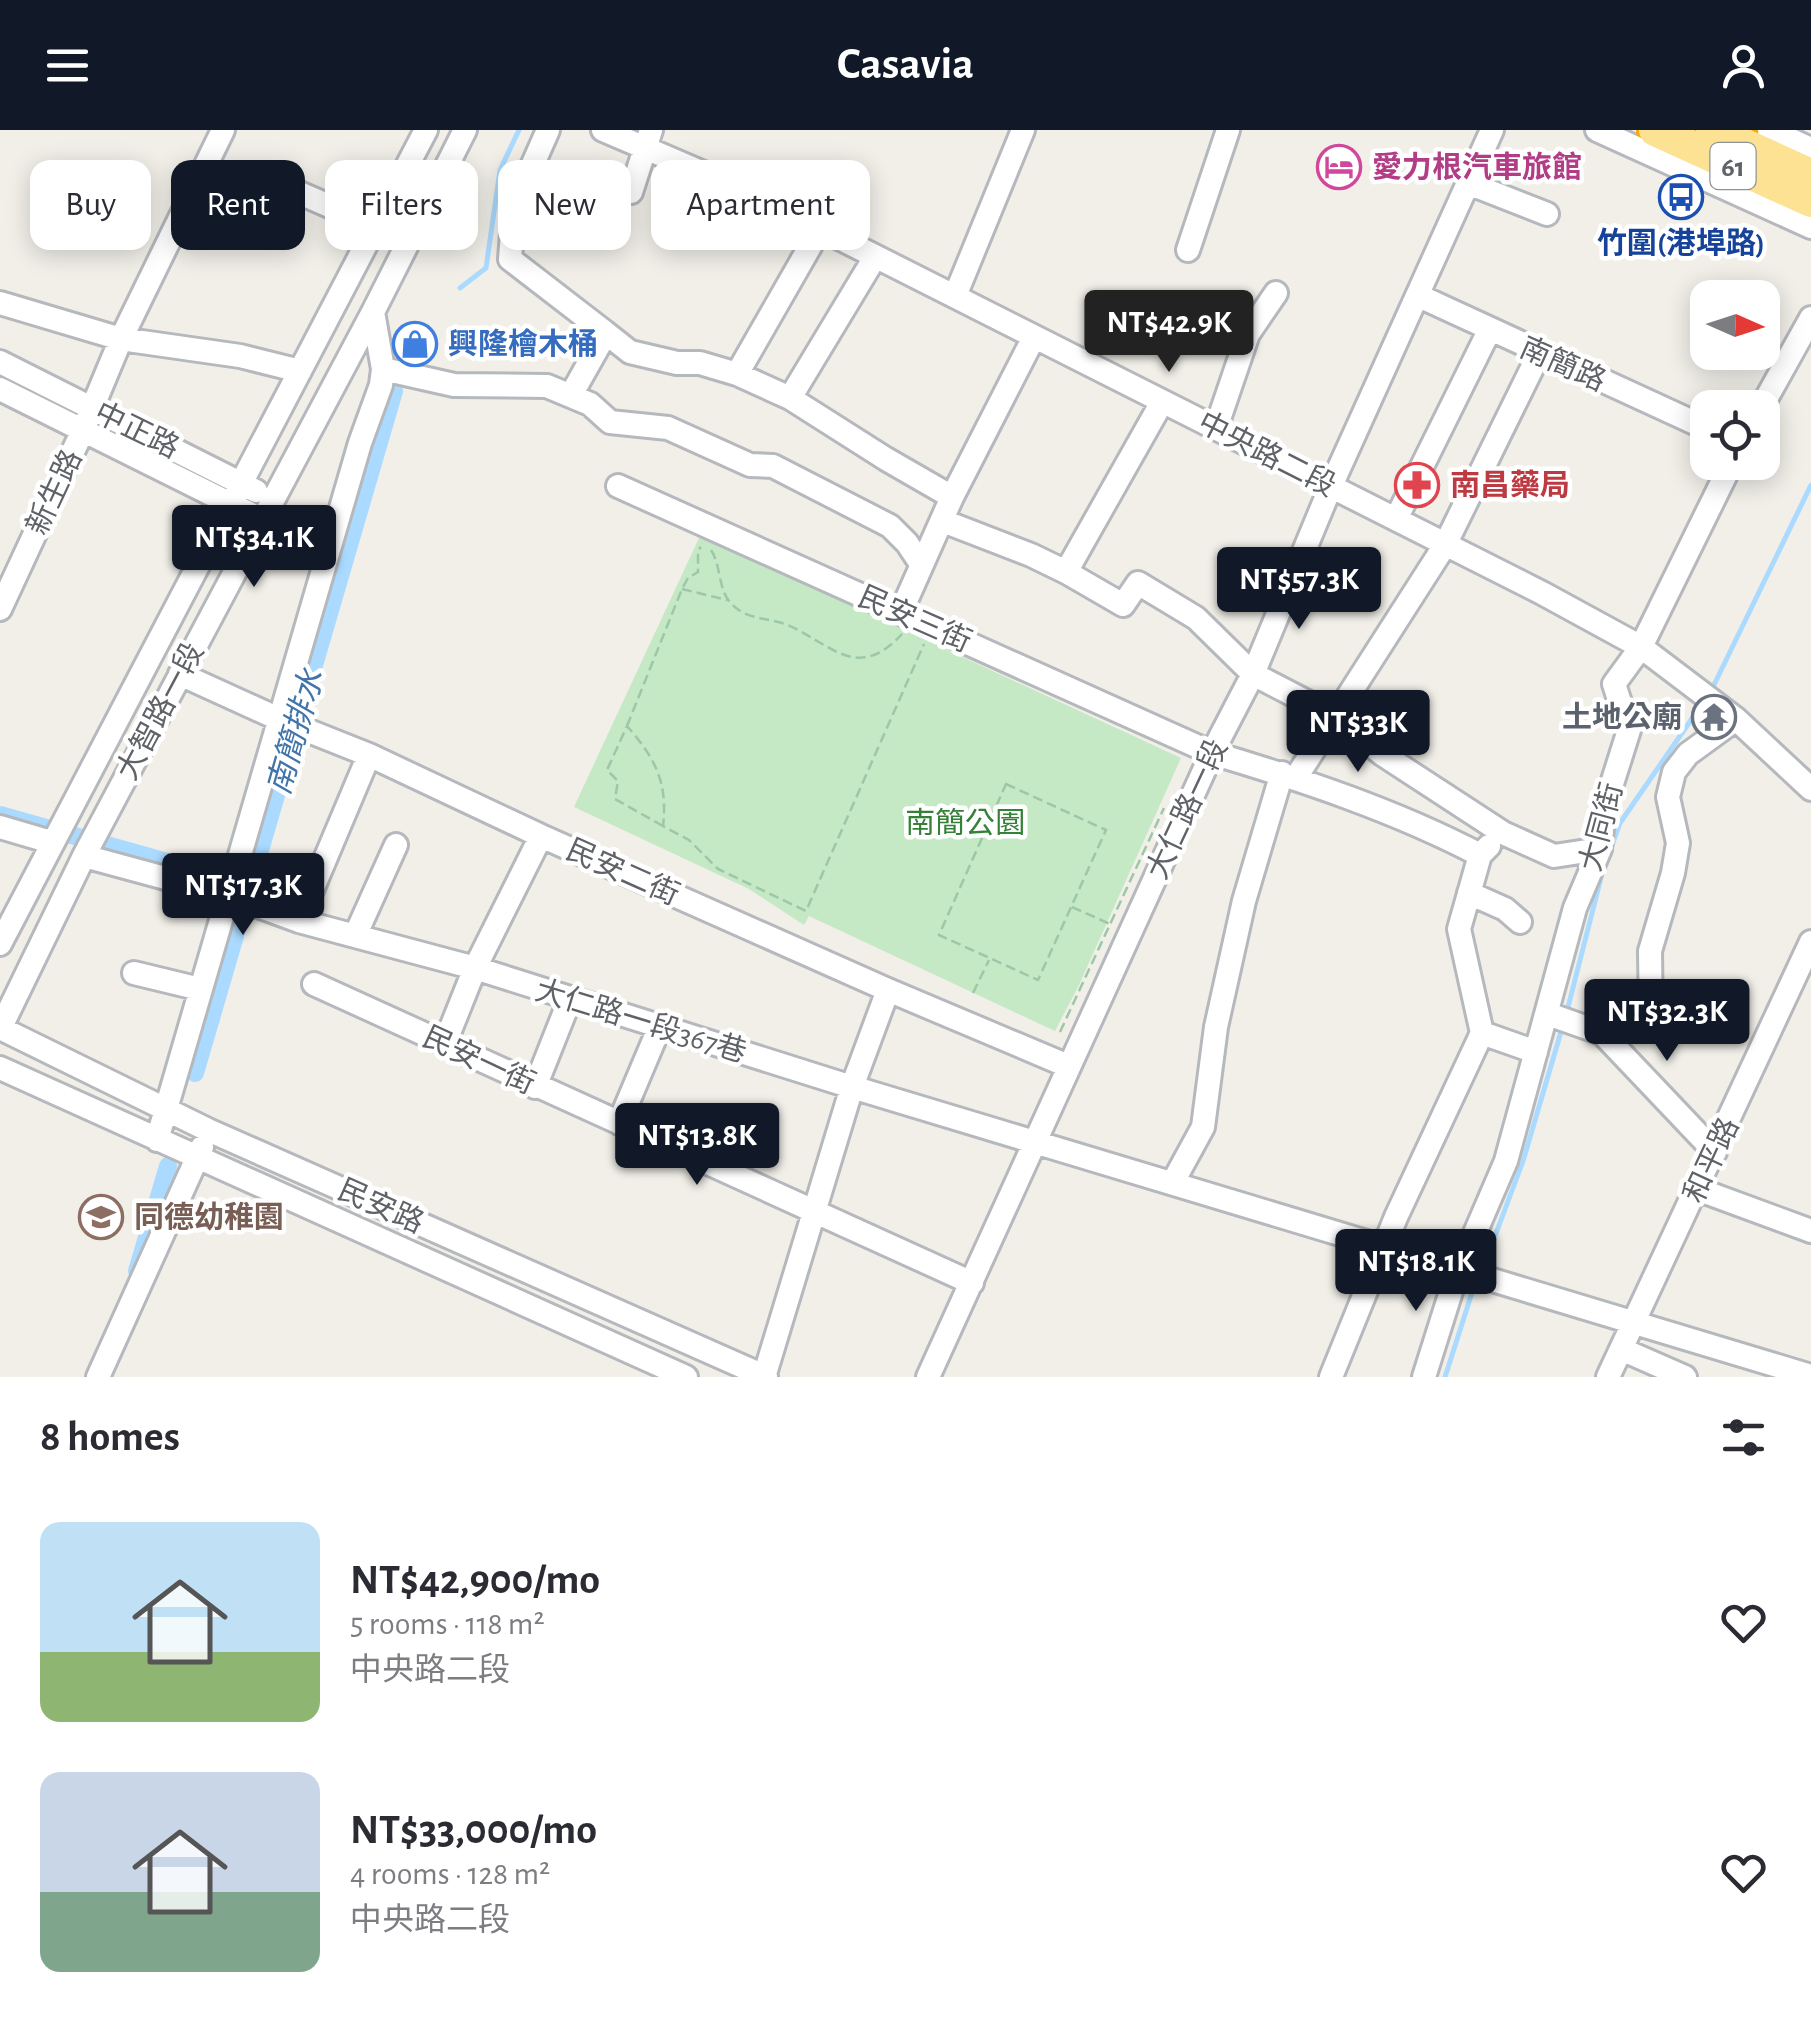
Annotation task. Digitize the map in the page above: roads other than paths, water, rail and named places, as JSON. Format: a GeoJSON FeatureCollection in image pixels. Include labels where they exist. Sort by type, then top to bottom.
{"type":"FeatureCollection","features":[{"type":"Feature","properties":{"kind":"highway","name":"61"},"geometry":{"type":"LineString","coordinates":[[1655,130],[1811,201]]}},
{"type":"Feature","properties":{"kind":"highway","name":"61"},"geometry":{"type":"LineString","coordinates":[[1712,130],[1811,175]]}},
{"type":"Feature","properties":{"kind":"street","name":"新生路"},"geometry":{"type":"LineString","coordinates":[[0,609],[121,339],[223,130]]}},
{"type":"Feature","properties":{"kind":"street","name":"大智路一段"},"geometry":{"type":"LineString","coordinates":[[410,160],[426,130]]}},
{"type":"Feature","properties":{"kind":"street","name":"大智路一段"},"geometry":{"type":"LineString","coordinates":[[0,1029],[84,856],[466,130]]}},
{"type":"Feature","properties":{"kind":"street"},"geometry":{"type":"LineString","coordinates":[[548,130],[514,207],[510,259],[630,352],[676,364],[700,363],[737,374],[790,398],[952,497]]}},
{"type":"Feature","properties":{"kind":"street","name":"中央路二段"},"geometry":{"type":"LineString","coordinates":[[602,130],[648,139],[688,160]]}},
{"type":"Feature","properties":{"kind":"street"},"geometry":{"type":"LineString","coordinates":[[955,296],[1023,130]]}},
{"type":"Feature","properties":{"kind":"street"},"geometry":{"type":"LineString","coordinates":[[1188,250],[1228,130]]}},
{"type":"Feature","properties":{"kind":"street","name":"大仁路一段"},"geometry":{"type":"LineString","coordinates":[[928,1377],[1212,753],[1253,674],[1331,486],[1492,130]]}},
{"type":"Feature","properties":{"kind":"street"},"geometry":{"type":"LineString","coordinates":[[1597,130],[1811,227]]}},
{"type":"Feature","properties":{"kind":"street"},"geometry":{"type":"LineString","coordinates":[[631,192],[648,139]]}},
{"type":"Feature","properties":{"kind":"street"},"geometry":{"type":"LineString","coordinates":[[1468,184],[1547,214]]}},
{"type":"Feature","properties":{"kind":"street","name":"大智路一段"},"geometry":{"type":"LineString","coordinates":[[0,944],[362,250]]}},
{"type":"Feature","properties":{"kind":"street"},"geometry":{"type":"LineString","coordinates":[[737,374],[807,250]]}},
{"type":"Feature","properties":{"kind":"street","name":"中央路二段"},"geometry":{"type":"LineString","coordinates":[[862,250],[1446,544],[1641,647],[1736,720],[1811,789]]}},
{"type":"Feature","properties":{"kind":"street"},"geometry":{"type":"LineString","coordinates":[[790,398],[875,257]]}},
{"type":"Feature","properties":{"kind":"street"},"geometry":{"type":"LineString","coordinates":[[1216,428],[1248,334],[1276,293]]}},
{"type":"Feature","properties":{"kind":"street","name":"南簡路"},"geometry":{"type":"LineString","coordinates":[[1419,296],[1690,422]]}},
{"type":"Feature","properties":{"kind":"street"},"geometry":{"type":"LineString","coordinates":[[0,303],[121,339],[240,356],[300,370]]}},
{"type":"Feature","properties":{"kind":"street"},"geometry":{"type":"LineString","coordinates":[[157,1140],[383,369],[373,312]]}},
{"type":"Feature","properties":{"kind":"street"},"geometry":{"type":"LineString","coordinates":[[1771,390],[1811,318]]}},
{"type":"Feature","properties":{"kind":"street"},"geometry":{"type":"LineString","coordinates":[[1396,520],[1489,331]]}},
{"type":"Feature","properties":{"kind":"street"},"geometry":{"type":"LineString","coordinates":[[571,394],[606,333]]}},
{"type":"Feature","properties":{"kind":"street"},"geometry":{"type":"LineString","coordinates":[[903,621],[921,564],[1034,337]]}},
{"type":"Feature","properties":{"kind":"street"},"geometry":{"type":"LineString","coordinates":[[1173,1182],[1203,1127],[1216,1027],[1244,901],[1288,776],[1336,717],[1446,544],[1540,352]]}},
{"type":"Feature","properties":{"kind":"street","name":"中正路"},"geometry":{"type":"LineString","coordinates":[[0,362],[90,407],[267,509]]}},
{"type":"Feature","properties":{"kind":"street"},"geometry":{"type":"LineString","coordinates":[[383,369],[454,385],[534,385],[571,394],[610,422],[668,428],[750,465],[773,466],[890,526],[921,564]]}},
{"type":"Feature","properties":{"kind":"street","name":"中正路"},"geometry":{"type":"LineString","coordinates":[[0,389],[83,430],[237,492]]}},
{"type":"Feature","properties":{"kind":"street"},"geometry":{"type":"LineString","coordinates":[[1066,572],[1162,402]]}},
{"type":"Feature","properties":{"kind":"street"},"geometry":{"type":"LineString","coordinates":[[1641,647],[1723,480]]}},
{"type":"Feature","properties":{"kind":"street","name":"民安三街"},"geometry":{"type":"LineString","coordinates":[[618,486],[903,621],[1212,753]]}},
{"type":"Feature","properties":{"kind":"street"},"geometry":{"type":"LineString","coordinates":[[943,521],[1030,554],[1123,604],[1138,583],[1180,606],[1253,674],[1336,717],[1382,754],[1502,833],[1554,856],[1600,848]]}},
{"type":"Feature","properties":{"kind":"street","name":"大同街"},"geometry":{"type":"LineString","coordinates":[[1464,1270],[1506,1161],[1575,908],[1600,848],[1604,809],[1629,730],[1614,684],[1641,647]]}},
{"type":"Feature","properties":{"kind":"street","name":"民安二街"},"geometry":{"type":"LineString","coordinates":[[180,674],[369,755],[888,990],[1068,1066]]}},
{"type":"Feature","properties":{"kind":"street"},"geometry":{"type":"LineString","coordinates":[[1593,1029],[1651,1021],[1650,951],[1678,843],[1668,797],[1674,772],[1688,754],[1736,720]]}},
{"type":"Feature","properties":{"kind":"street"},"geometry":{"type":"LineString","coordinates":[[1212,753],[1288,776],[1435,832],[1480,855]]}},
{"type":"Feature","properties":{"kind":"street"},"geometry":{"type":"LineString","coordinates":[[299,920],[369,755]]}},
{"type":"Feature","properties":{"kind":"street"},"geometry":{"type":"LineString","coordinates":[[0,828],[51,842]]}},
{"type":"Feature","properties":{"kind":"street"},"geometry":{"type":"LineString","coordinates":[[1331,1377],[1431,1138],[1482,1034],[1459,930],[1480,855],[1502,833]]}},
{"type":"Feature","properties":{"kind":"street"},"geometry":{"type":"LineString","coordinates":[[445,1044],[475,968],[541,836]]}},
{"type":"Feature","properties":{"kind":"street"},"geometry":{"type":"LineString","coordinates":[[355,936],[396,845]]}},
{"type":"Feature","properties":{"kind":"street","name":"大仁路一段367巷"},"geometry":{"type":"LineString","coordinates":[[84,856],[475,968],[852,1087],[1811,1376]]}},
{"type":"Feature","properties":{"kind":"street"},"geometry":{"type":"LineString","coordinates":[[1469,893],[1505,909],[1520,922]]}},
{"type":"Feature","properties":{"kind":"street","name":"和平路"},"geometry":{"type":"LineString","coordinates":[[1608,1377],[1811,942]]}},
{"type":"Feature","properties":{"kind":"street"},"geometry":{"type":"LineString","coordinates":[[134,973],[200,988]]}},
{"type":"Feature","properties":{"kind":"street","name":"民安一街"},"geometry":{"type":"LineString","coordinates":[[314,984],[972,1283]]}},
{"type":"Feature","properties":{"kind":"street"},"geometry":{"type":"LineString","coordinates":[[765,1377],[852,1087],[888,990]]}},
{"type":"Feature","properties":{"kind":"street"},"geometry":{"type":"LineString","coordinates":[[535,1086],[570,998]]}},
{"type":"Feature","properties":{"kind":"street"},"geometry":{"type":"LineString","coordinates":[[1548,1014],[1593,1029],[1714,1152]]}},
{"type":"Feature","properties":{"kind":"street"},"geometry":{"type":"LineString","coordinates":[[620,1123],[660,1026]]}},
{"type":"Feature","properties":{"kind":"street","name":"民安路"},"geometry":{"type":"LineString","coordinates":[[0,1029],[208,1130],[765,1377]]}},
{"type":"Feature","properties":{"kind":"street"},"geometry":{"type":"LineString","coordinates":[[1482,1034],[1536,1052]]}},
{"type":"Feature","properties":{"kind":"street","name":"民安路"},"geometry":{"type":"LineString","coordinates":[[0,1068],[686,1377]]}},
{"type":"Feature","properties":{"kind":"street"},"geometry":{"type":"LineString","coordinates":[[98,1377],[208,1130]]}},
{"type":"Feature","properties":{"kind":"street"},"geometry":{"type":"LineString","coordinates":[[1697,1189],[1811,1231]]}},
{"type":"Feature","properties":{"kind":"street"},"geometry":{"type":"LineString","coordinates":[[1424,1377],[1464,1270]]}},
{"type":"Feature","properties":{"kind":"street"},"geometry":{"type":"LineString","coordinates":[[1622,1349],[1685,1377]]}},
{"type":"Feature","properties":{"kind":"waterway"},"geometry":{"type":"LineString","coordinates":[[460,288],[486,268],[500,170],[519,130]]}},
{"type":"Feature","properties":{"kind":"waterway","name":"南簡排水"},"geometry":{"type":"LineString","coordinates":[[195,1073],[394,391]]}},
{"type":"Feature","properties":{"kind":"waterway"},"geometry":{"type":"LineString","coordinates":[[1711,691],[1811,485]]}},
{"type":"Feature","properties":{"kind":"waterway"},"geometry":{"type":"LineString","coordinates":[[1610,851],[1620,823],[1702,704]]}},
{"type":"Feature","properties":{"kind":"waterway"},"geometry":{"type":"LineString","coordinates":[[0,815],[245,884]]}},
{"type":"Feature","properties":{"kind":"waterway"},"geometry":{"type":"LineString","coordinates":[[1566,1015],[1603,870]]}},
{"type":"Feature","properties":{"kind":"waterway"},"geometry":{"type":"LineString","coordinates":[[1482,1271],[1523,1161],[1563,1025]]}},
{"type":"Feature","properties":{"kind":"waterway","name":"南簡排水"},"geometry":{"type":"LineString","coordinates":[[137,1271],[168,1166]]}},
{"type":"Feature","properties":{"kind":"waterway"},"geometry":{"type":"LineString","coordinates":[[1445,1377],[1476,1280]]}},
{"type":"Feature","properties":{"kind":"place","name":"愛力根汽車旅館"},"geometry":{"type":"Point","coordinates":[1339,167]}},
{"type":"Feature","properties":{"kind":"place","name":"竹圍(港埠路)"},"geometry":{"type":"Point","coordinates":[1681,197]}},
{"type":"Feature","properties":{"kind":"place","name":"興隆檜木桶"},"geometry":{"type":"Point","coordinates":[415,344]}},
{"type":"Feature","properties":{"kind":"place","name":"南昌藥局"},"geometry":{"type":"Point","coordinates":[1417,485]}},
{"type":"Feature","properties":{"kind":"place","name":"土地公廟"},"geometry":{"type":"Point","coordinates":[1714,717]}},
{"type":"Feature","properties":{"kind":"place","name":"同德幼稚園"},"geometry":{"type":"Point","coordinates":[101,1217]}},
{"type":"Feature","properties":{"kind":"park label","name":"南簡公園"},"geometry":{"type":"Point","coordinates":[965,823]}}]}
